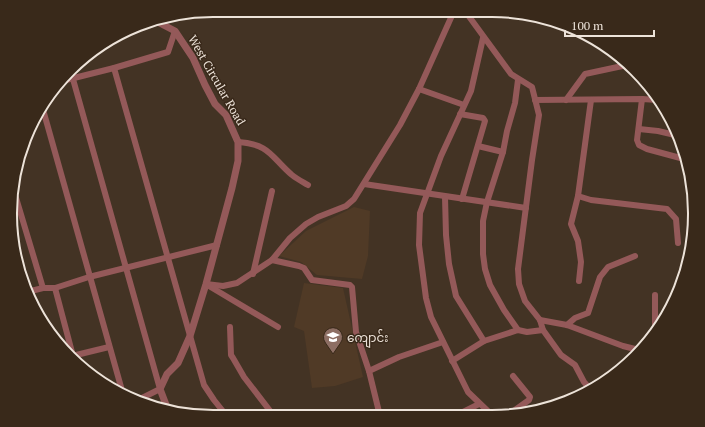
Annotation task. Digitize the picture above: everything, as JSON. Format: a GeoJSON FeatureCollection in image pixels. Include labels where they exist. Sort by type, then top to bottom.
{"type":"FeatureCollection","features":[{"type":"Feature","properties":{"kind":"street"},"geometry":{"type":"LineString","coordinates":[[206,284],[223,286],[237,283],[253,274],[272,260],[290,238],[306,224],[318,217],[346,206],[354,199],[400,125],[419,90],[451,17]]}},
{"type":"Feature","properties":{"kind":"street"},"geometry":{"type":"LineString","coordinates":[[469,17],[511,74],[518,80],[532,87],[539,114],[518,269],[519,284],[525,301],[540,320],[543,330],[561,355],[576,365],[584,382],[587,385]]}},
{"type":"Feature","properties":{"kind":"street","name":"West Circular Road"},"geometry":{"type":"LineString","coordinates":[[160,389],[167,374],[178,362],[190,336],[217,245],[238,161],[238,142],[226,114],[215,104],[193,58],[174,31],[162,24]]}},
{"type":"Feature","properties":{"kind":"street"},"geometry":{"type":"LineString","coordinates":[[70,80],[168,52],[174,31]]}},
{"type":"Feature","properties":{"kind":"street"},"geometry":{"type":"LineString","coordinates":[[483,38],[471,91],[441,156],[420,213],[419,245],[426,298],[431,317],[468,392],[487,410]]}},
{"type":"Feature","properties":{"kind":"street"},"geometry":{"type":"LineString","coordinates":[[566,100],[585,74],[621,66]]}},
{"type":"Feature","properties":{"kind":"street"},"geometry":{"type":"LineString","coordinates":[[114,68],[204,385],[222,410]]}},
{"type":"Feature","properties":{"kind":"street"},"geometry":{"type":"LineString","coordinates":[[74,79],[160,389],[166,404]]}},
{"type":"Feature","properties":{"kind":"street"},"geometry":{"type":"LineString","coordinates":[[518,80],[515,103],[503,152],[487,202],[483,221],[485,269],[490,285],[504,310],[518,330]]}},
{"type":"Feature","properties":{"kind":"street"},"geometry":{"type":"LineString","coordinates":[[419,90],[464,105]]}},
{"type":"Feature","properties":{"kind":"street"},"geometry":{"type":"LineString","coordinates":[[642,99],[638,140],[642,147],[680,158]]}},
{"type":"Feature","properties":{"kind":"street"},"geometry":{"type":"LineString","coordinates":[[535,100],[651,100]]}},
{"type":"Feature","properties":{"kind":"street"},"geometry":{"type":"LineString","coordinates":[[579,281],[581,262],[578,241],[571,224],[578,196],[591,100]]}},
{"type":"Feature","properties":{"kind":"street"},"geometry":{"type":"LineString","coordinates":[[44,113],[121,387]]}},
{"type":"Feature","properties":{"kind":"street"},"geometry":{"type":"LineString","coordinates":[[460,114],[484,118],[485,121],[462,199]]}},
{"type":"Feature","properties":{"kind":"street"},"geometry":{"type":"LineString","coordinates":[[639,129],[658,130],[671,133]]}},
{"type":"Feature","properties":{"kind":"street"},"geometry":{"type":"LineString","coordinates":[[238,142],[252,143],[264,148],[292,175],[308,185]]}},
{"type":"Feature","properties":{"kind":"street"},"geometry":{"type":"LineString","coordinates":[[478,146],[503,152]]}},
{"type":"Feature","properties":{"kind":"street"},"geometry":{"type":"LineString","coordinates":[[364,184],[526,208]]}},
{"type":"Feature","properties":{"kind":"street"},"geometry":{"type":"LineString","coordinates":[[253,274],[272,191]]}},
{"type":"Feature","properties":{"kind":"street"},"geometry":{"type":"LineString","coordinates":[[578,196],[591,200],[667,209],[676,219],[678,243]]}},
{"type":"Feature","properties":{"kind":"street"},"geometry":{"type":"LineString","coordinates":[[445,197],[448,256],[456,296],[484,341]]}},
{"type":"Feature","properties":{"kind":"street"},"geometry":{"type":"LineString","coordinates":[[17,201],[43,288]]}},
{"type":"Feature","properties":{"kind":"street"},"geometry":{"type":"LineString","coordinates":[[33,291],[43,288],[56,288],[89,277],[217,245]]}},
{"type":"Feature","properties":{"kind":"street"},"geometry":{"type":"LineString","coordinates":[[567,324],[575,318],[588,313],[600,277],[608,267],[635,256]]}},
{"type":"Feature","properties":{"kind":"street"},"geometry":{"type":"LineString","coordinates":[[272,260],[304,268],[312,280],[352,287],[356,332],[369,371],[379,410]]}},
{"type":"Feature","properties":{"kind":"street"},"geometry":{"type":"LineString","coordinates":[[206,284],[278,327]]}},
{"type":"Feature","properties":{"kind":"street"},"geometry":{"type":"LineString","coordinates":[[56,288],[70,347]]}},
{"type":"Feature","properties":{"kind":"street"},"geometry":{"type":"LineString","coordinates":[[654,324],[655,296]]}},
{"type":"Feature","properties":{"kind":"street"},"geometry":{"type":"LineString","coordinates":[[540,320],[567,324],[633,349]]}},
{"type":"Feature","properties":{"kind":"street"},"geometry":{"type":"LineString","coordinates":[[230,327],[231,355],[244,377],[269,410]]}},
{"type":"Feature","properties":{"kind":"street"},"geometry":{"type":"LineString","coordinates":[[452,361],[484,341],[518,330],[527,332],[543,330]]}},
{"type":"Feature","properties":{"kind":"street"},"geometry":{"type":"LineString","coordinates":[[369,371],[399,357],[443,342]]}},
{"type":"Feature","properties":{"kind":"street"},"geometry":{"type":"LineString","coordinates":[[78,355],[109,347]]}},
{"type":"Feature","properties":{"kind":"street"},"geometry":{"type":"LineString","coordinates":[[513,376],[530,397],[529,400],[517,408]]}},
{"type":"Feature","properties":{"kind":"street"},"geometry":{"type":"LineString","coordinates":[[143,397],[160,389]]}},
{"type":"Feature","properties":{"kind":"street"},"geometry":{"type":"LineString","coordinates":[[468,410],[480,404]]}},
{"type":"Feature","properties":{"kind":"shaded area"},"geometry":{"type":"Polygon","coordinates":[[[354,207],[370,211],[368,256],[362,279],[317,275],[301,262],[279,256],[306,231],[354,207]]]}},
{"type":"Feature","properties":{"kind":"shaded area","name":"ကျောင်း"},"geometry":{"type":"Polygon","coordinates":[[[304,283],[343,288],[363,377],[335,386],[312,388],[304,331],[294,327],[304,283]]]}},
{"type":"Feature","properties":{"kind":"place","name":"ကျောင်း"},"geometry":{"type":"Point","coordinates":[333,354]}}]}
